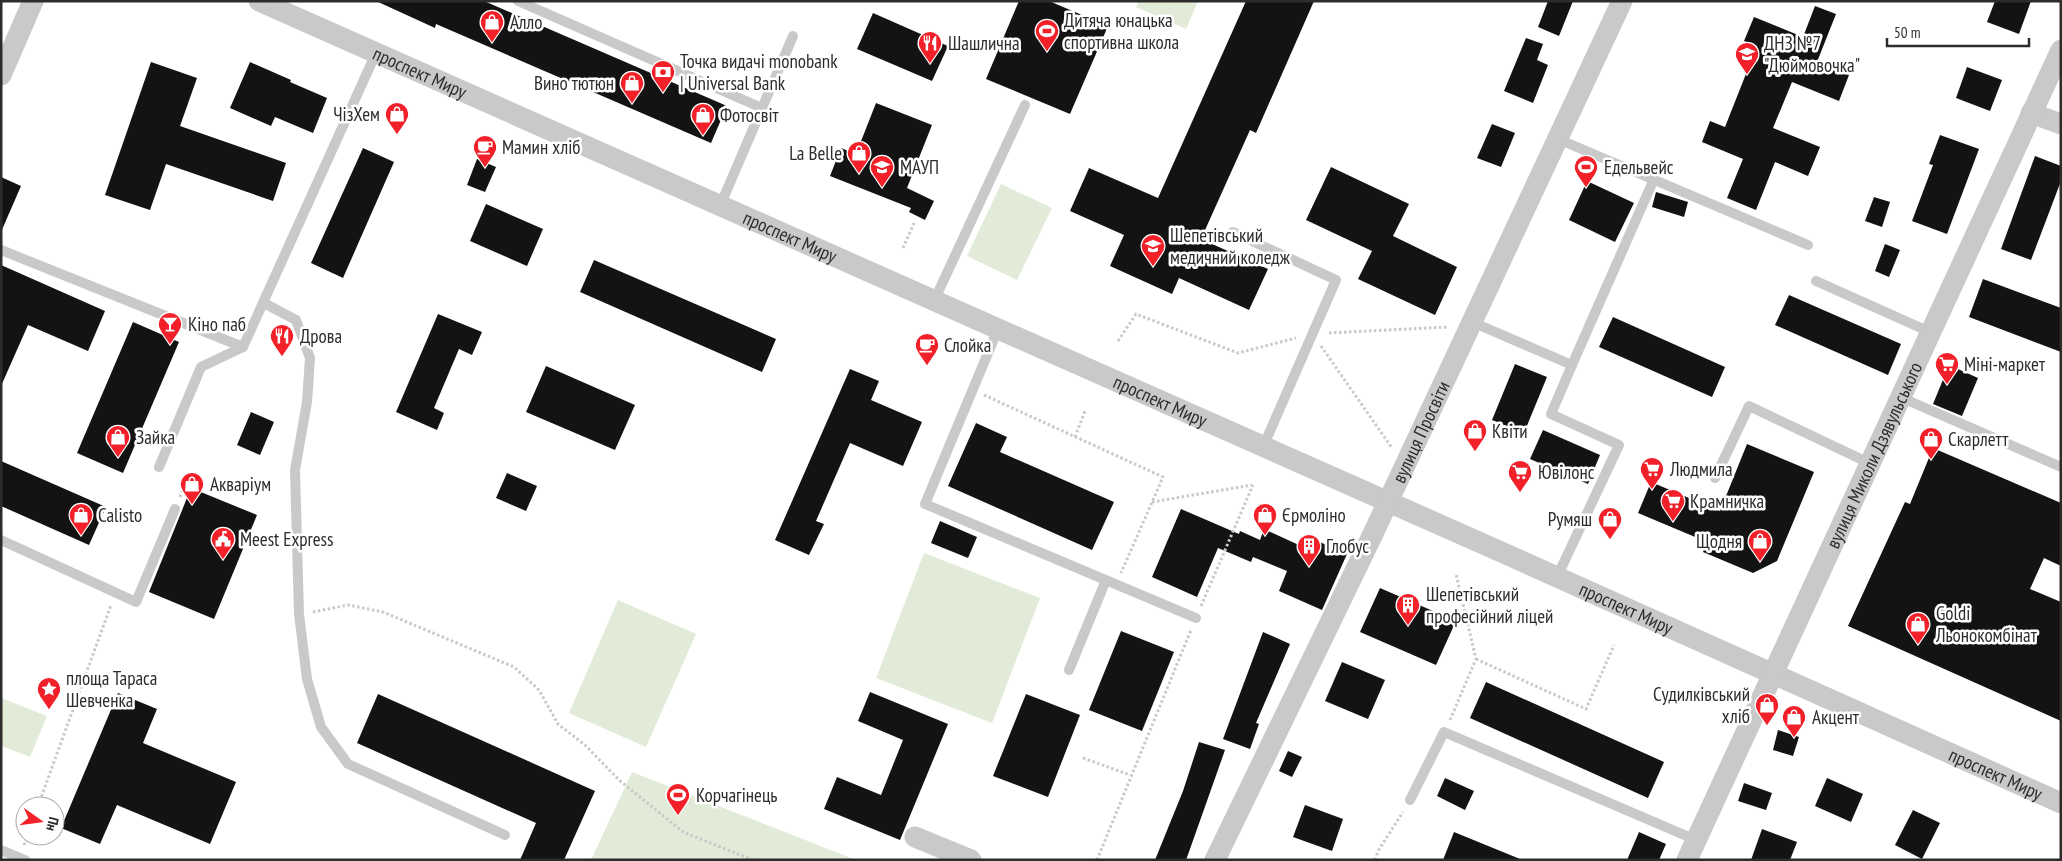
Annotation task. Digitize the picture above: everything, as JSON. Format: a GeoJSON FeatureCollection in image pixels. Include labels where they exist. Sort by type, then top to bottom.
{"type":"FeatureCollection","features":[{"type":"Feature","properties":{"kind":"street"},"geometry":{"type":"LineString","coordinates":[[1,75],[33,1]]}},
{"type":"Feature","properties":{"kind":"street","name":"проспект Миру"},"geometry":{"type":"LineString","coordinates":[[259,1],[1557,577],[2061,803]]}},
{"type":"Feature","properties":{"kind":"street","name":"вулиця Просвіти"},"geometry":{"type":"LineString","coordinates":[[1215,860],[1388,503],[1622,1]]}},
{"type":"Feature","properties":{"kind":"street","name":"вулиця Миколи Дзявульського"},"geometry":{"type":"LineString","coordinates":[[1687,860],[1771,674],[2061,50]]}},
{"type":"Feature","properties":{"kind":"street"},"geometry":{"type":"LineString","coordinates":[[2031,113],[2061,124]]}},
{"type":"Feature","properties":{"kind":"street"},"geometry":{"type":"LineString","coordinates":[[916,837],[971,860]]}},
{"type":"Feature","properties":{"kind":"lane"},"geometry":{"type":"LineString","coordinates":[[518,1],[762,108]]}},
{"type":"Feature","properties":{"kind":"lane"},"geometry":{"type":"LineString","coordinates":[[720,206],[793,36]]}},
{"type":"Feature","properties":{"kind":"lane"},"geometry":{"type":"LineString","coordinates":[[159,467],[201,367],[243,347],[376,53]]}},
{"type":"Feature","properties":{"kind":"lane"},"geometry":{"type":"LineString","coordinates":[[934,301],[1025,105]]}},
{"type":"Feature","properties":{"kind":"lane"},"geometry":{"type":"LineString","coordinates":[[1558,139],[1808,245]]}},
{"type":"Feature","properties":{"kind":"lane"},"geometry":{"type":"LineString","coordinates":[[1557,577],[1619,445],[1551,414],[1654,179]]}},
{"type":"Feature","properties":{"kind":"lane"},"geometry":{"type":"LineString","coordinates":[[1234,232],[1336,280],[1263,447]]}},
{"type":"Feature","properties":{"kind":"lane"},"geometry":{"type":"LineString","coordinates":[[1,250],[243,347]]}},
{"type":"Feature","properties":{"kind":"lane"},"geometry":{"type":"LineString","coordinates":[[1816,281],[1930,332]]}},
{"type":"Feature","properties":{"kind":"lane"},"geometry":{"type":"LineString","coordinates":[[264,304],[296,320],[310,358],[307,402],[295,470],[299,614],[306,679],[321,726],[348,764],[506,835]]}},
{"type":"Feature","properties":{"kind":"lane"},"geometry":{"type":"LineString","coordinates":[[1472,322],[1572,365]]}},
{"type":"Feature","properties":{"kind":"lane"},"geometry":{"type":"LineString","coordinates":[[998,329],[925,504],[1196,618]]}},
{"type":"Feature","properties":{"kind":"lane"},"geometry":{"type":"LineString","coordinates":[[1900,397],[2061,467]]}},
{"type":"Feature","properties":{"kind":"lane"},"geometry":{"type":"LineString","coordinates":[[1714,478],[1749,406],[1869,463]]}},
{"type":"Feature","properties":{"kind":"lane"},"geometry":{"type":"LineString","coordinates":[[1,540],[136,602],[175,509]]}},
{"type":"Feature","properties":{"kind":"lane"},"geometry":{"type":"LineString","coordinates":[[1069,670],[1111,582]]}},
{"type":"Feature","properties":{"kind":"lane"},"geometry":{"type":"LineString","coordinates":[[1410,800],[1444,732],[1696,840]]}},
{"type":"Feature","properties":{"kind":"lane"},"geometry":{"type":"LineString","coordinates":[[1,850],[21,859]]}},
{"type":"Feature","properties":{"kind":"path"},"geometry":{"type":"LineString","coordinates":[[903,248],[915,221]]}},
{"type":"Feature","properties":{"kind":"path"},"geometry":{"type":"LineString","coordinates":[[1118,342],[1136,314],[1238,354],[1312,334],[1451,327]]}},
{"type":"Feature","properties":{"kind":"path"},"geometry":{"type":"LineString","coordinates":[[1312,334],[1396,453]]}},
{"type":"Feature","properties":{"kind":"path"},"geometry":{"type":"LineString","coordinates":[[972,390],[1163,477],[1111,582]]}},
{"type":"Feature","properties":{"kind":"path"},"geometry":{"type":"LineString","coordinates":[[1075,437],[1085,411]]}},
{"type":"Feature","properties":{"kind":"path"},"geometry":{"type":"LineString","coordinates":[[1097,860],[1130,775],[1253,484],[1152,502]]}},
{"type":"Feature","properties":{"kind":"path"},"geometry":{"type":"LineString","coordinates":[[1444,732],[1476,659],[1456,574]]}},
{"type":"Feature","properties":{"kind":"path"},"geometry":{"type":"LineString","coordinates":[[42,796],[115,592]]}},
{"type":"Feature","properties":{"kind":"path"},"geometry":{"type":"LineString","coordinates":[[299,614],[348,606],[383,612],[514,667],[539,690],[558,724],[585,745],[618,780],[683,832],[753,860]]}},
{"type":"Feature","properties":{"kind":"path"},"geometry":{"type":"LineString","coordinates":[[1476,659],[1586,708],[1614,645]]}},
{"type":"Feature","properties":{"kind":"path"},"geometry":{"type":"LineString","coordinates":[[1083,758],[1130,775]]}},
{"type":"Feature","properties":{"kind":"path"},"geometry":{"type":"LineString","coordinates":[[1376,860],[1378,851],[1410,800]]}},
{"type":"Feature","properties":{"kind":"green space"},"geometry":{"type":"Polygon","coordinates":[[[1139,1],[1198,1],[1186,29],[1136,7],[1139,1]]]}},
{"type":"Feature","properties":{"kind":"green space"},"geometry":{"type":"Polygon","coordinates":[[[1001,184],[1052,208],[1017,280],[967,256],[1001,184]]]}},
{"type":"Feature","properties":{"kind":"green space"},"geometry":{"type":"Polygon","coordinates":[[[924,553],[1040,598],[992,723],[876,678],[924,553]]]}},
{"type":"Feature","properties":{"kind":"green space"},"geometry":{"type":"Polygon","coordinates":[[[618,600],[696,634],[646,747],[569,713],[618,600]]]}},
{"type":"Feature","properties":{"kind":"green space"},"geometry":{"type":"Polygon","coordinates":[[[1,698],[47,716],[30,757],[1,746],[1,698]]]}},
{"type":"Feature","properties":{"kind":"green space","name":"Корчагінець"},"geometry":{"type":"Polygon","coordinates":[[[632,772],[856,860],[591,860],[632,772]]]}},
{"type":"Feature","properties":{"kind":"building"},"geometry":{"type":"Polygon","coordinates":[[[376,1],[484,1],[727,106],[711,143],[436,24],[435,28],[376,1]]]}},
{"type":"Feature","properties":{"kind":"building","name":"Дитяча юнацька спортивна школа"},"geometry":{"type":"Polygon","coordinates":[[[1019,1],[1049,1],[1108,26],[1070,114],[986,79],[1019,1]]]}},
{"type":"Feature","properties":{"kind":"building"},"geometry":{"type":"Polygon","coordinates":[[[1246,1],[1314,1],[1256,133],[1250,130],[1201,239],[1268,269],[1249,310],[1179,278],[1172,294],[1110,266],[1124,235],[1070,211],[1089,168],[1158,198],[1246,1]]]}},
{"type":"Feature","properties":{"kind":"building"},"geometry":{"type":"Polygon","coordinates":[[[1548,1],[1573,1],[1559,36],[1538,27],[1548,1]]]}},
{"type":"Feature","properties":{"kind":"building"},"geometry":{"type":"Polygon","coordinates":[[[1995,1],[2031,1],[2019,34],[1987,22],[1995,1]]]}},
{"type":"Feature","properties":{"kind":"building"},"geometry":{"type":"Polygon","coordinates":[[[1815,6],[1836,14],[1817,62],[1849,75],[1839,101],[1792,82],[1773,128],[1820,147],[1808,176],[1775,162],[1756,210],[1727,198],[1743,159],[1702,142],[1710,121],[1725,127],[1757,46],[1744,41],[1754,17],[1803,37],[1815,6]]]}},
{"type":"Feature","properties":{"kind":"building"},"geometry":{"type":"Polygon","coordinates":[[[873,13],[948,46],[932,81],[857,49],[873,13]]]}},
{"type":"Feature","properties":{"kind":"building"},"geometry":{"type":"Polygon","coordinates":[[[1526,38],[1543,44],[1537,60],[1548,65],[1533,103],[1504,91],[1526,38]]]}},
{"type":"Feature","properties":{"kind":"building"},"geometry":{"type":"Polygon","coordinates":[[[151,62],[197,78],[180,126],[286,163],[273,201],[166,164],[150,210],[105,195],[151,62]]]}},
{"type":"Feature","properties":{"kind":"building"},"geometry":{"type":"Polygon","coordinates":[[[250,62],[327,98],[313,133],[275,117],[271,126],[230,108],[250,62]]]}},
{"type":"Feature","properties":{"kind":"building"},"geometry":{"type":"Polygon","coordinates":[[[1967,67],[2002,80],[1990,111],[1956,98],[1967,67]]]}},
{"type":"Feature","properties":{"kind":"building"},"geometry":{"type":"Polygon","coordinates":[[[876,103],[932,125],[907,188],[934,201],[925,220],[909,212],[911,208],[830,176],[841,148],[856,154],[876,103]]]}},
{"type":"Feature","properties":{"kind":"building"},"geometry":{"type":"Polygon","coordinates":[[[1492,124],[1515,133],[1501,167],[1477,158],[1492,124]]]}},
{"type":"Feature","properties":{"kind":"building"},"geometry":{"type":"Polygon","coordinates":[[[1940,135],[1979,149],[1947,234],[1912,221],[1933,165],[1929,164],[1940,135]]]}},
{"type":"Feature","properties":{"kind":"building"},"geometry":{"type":"Polygon","coordinates":[[[363,148],[394,162],[343,278],[311,263],[363,148]]]}},
{"type":"Feature","properties":{"kind":"building"},"geometry":{"type":"Polygon","coordinates":[[[2035,156],[2061,166],[2061,181],[2031,260],[2001,249],[2035,156]]]}},
{"type":"Feature","properties":{"kind":"building"},"geometry":{"type":"Polygon","coordinates":[[[477,159],[496,167],[485,192],[467,185],[477,159]]]}},
{"type":"Feature","properties":{"kind":"building"},"geometry":{"type":"Polygon","coordinates":[[[1331,167],[1409,204],[1393,236],[1457,267],[1435,315],[1358,279],[1372,251],[1306,220],[1331,167]]]}},
{"type":"Feature","properties":{"kind":"building"},"geometry":{"type":"Polygon","coordinates":[[[1,177],[21,186],[1,232],[1,177]]]}},
{"type":"Feature","properties":{"kind":"building"},"geometry":{"type":"Polygon","coordinates":[[[1587,181],[1634,203],[1615,242],[1569,220],[1587,181]]]}},
{"type":"Feature","properties":{"kind":"building"},"geometry":{"type":"Polygon","coordinates":[[[1656,192],[1688,202],[1684,217],[1652,207],[1656,192]]]}},
{"type":"Feature","properties":{"kind":"building"},"geometry":{"type":"Polygon","coordinates":[[[1874,197],[1890,202],[1882,227],[1865,221],[1874,197]]]}},
{"type":"Feature","properties":{"kind":"building"},"geometry":{"type":"Polygon","coordinates":[[[486,204],[543,229],[527,266],[470,241],[486,204]]]}},
{"type":"Feature","properties":{"kind":"building"},"geometry":{"type":"Polygon","coordinates":[[[1885,244],[1900,250],[1889,277],[1875,271],[1885,244]]]}},
{"type":"Feature","properties":{"kind":"building"},"geometry":{"type":"Polygon","coordinates":[[[594,260],[776,339],[762,372],[580,292],[594,260]]]}},
{"type":"Feature","properties":{"kind":"building"},"geometry":{"type":"Polygon","coordinates":[[[1,265],[105,311],[88,351],[28,325],[1,386],[1,265]]]}},
{"type":"Feature","properties":{"kind":"building"},"geometry":{"type":"Polygon","coordinates":[[[1983,279],[2061,308],[2061,352],[1969,317],[1983,279]]]}},
{"type":"Feature","properties":{"kind":"building"},"geometry":{"type":"Polygon","coordinates":[[[1789,295],[1901,344],[1888,375],[1775,325],[1789,295]]]}},
{"type":"Feature","properties":{"kind":"building"},"geometry":{"type":"Polygon","coordinates":[[[438,314],[482,332],[472,355],[459,349],[434,408],[444,413],[437,430],[396,412],[438,314]]]}},
{"type":"Feature","properties":{"kind":"building"},"geometry":{"type":"Polygon","coordinates":[[[1613,317],[1725,367],[1712,397],[1599,347],[1613,317]]]}},
{"type":"Feature","properties":{"kind":"building"},"geometry":{"type":"Polygon","coordinates":[[[133,322],[179,342],[123,473],[77,453],[133,322]]]}},
{"type":"Feature","properties":{"kind":"building"},"geometry":{"type":"Polygon","coordinates":[[[1515,364],[1547,377],[1524,433],[1492,420],[1515,364]]]}},
{"type":"Feature","properties":{"kind":"building"},"geometry":{"type":"Polygon","coordinates":[[[1949,365],[1978,378],[1962,416],[1933,404],[1949,365]]]}},
{"type":"Feature","properties":{"kind":"building"},"geometry":{"type":"Polygon","coordinates":[[[546,366],[635,405],[615,450],[526,412],[546,366]]]}},
{"type":"Feature","properties":{"kind":"building"},"geometry":{"type":"Polygon","coordinates":[[[850,369],[879,381],[871,400],[922,422],[903,466],[850,443],[816,521],[824,524],[809,555],[775,540],[850,369]]]}},
{"type":"Feature","properties":{"kind":"building"},"geometry":{"type":"Polygon","coordinates":[[[251,412],[274,422],[260,455],[237,445],[251,412]]]}},
{"type":"Feature","properties":{"kind":"building"},"geometry":{"type":"Polygon","coordinates":[[[976,423],[1007,437],[1000,452],[1114,502],[1092,550],[948,486],[976,423]]]}},
{"type":"Feature","properties":{"kind":"building"},"geometry":{"type":"Polygon","coordinates":[[[1543,430],[1600,455],[1588,484],[1530,459],[1543,430]]]}},
{"type":"Feature","properties":{"kind":"building"},"geometry":{"type":"Polygon","coordinates":[[[1747,444],[1814,472],[1777,561],[1753,573],[1703,552],[1707,542],[1638,513],[1651,482],[1720,511],[1747,444]]]}},
{"type":"Feature","properties":{"kind":"building"},"geometry":{"type":"Polygon","coordinates":[[[1933,448],[2061,503],[2061,566],[2044,558],[2030,589],[2061,602],[2061,721],[1848,626],[1905,502],[1910,504],[1933,448]]]}},
{"type":"Feature","properties":{"kind":"building"},"geometry":{"type":"Polygon","coordinates":[[[1,461],[106,507],[89,545],[1,506],[1,461]]]}},
{"type":"Feature","properties":{"kind":"building"},"geometry":{"type":"Polygon","coordinates":[[[507,473],[537,486],[526,511],[496,498],[507,473]]]}},
{"type":"Feature","properties":{"kind":"building"},"geometry":{"type":"Polygon","coordinates":[[[191,488],[257,515],[214,619],[149,592],[191,488]]]}},
{"type":"Feature","properties":{"kind":"building"},"geometry":{"type":"Polygon","coordinates":[[[1181,509],[1239,534],[1240,531],[1260,540],[1264,529],[1301,546],[1306,536],[1347,554],[1322,610],[1279,591],[1287,571],[1253,557],[1251,562],[1218,548],[1197,597],[1152,577],[1181,509]]]}},
{"type":"Feature","properties":{"kind":"building"},"geometry":{"type":"Polygon","coordinates":[[[940,521],[977,537],[968,558],[931,543],[940,521]]]}},
{"type":"Feature","properties":{"kind":"building","name":"Шепетівський професійний ліцей"},"geometry":{"type":"Polygon","coordinates":[[[1380,588],[1456,621],[1436,665],[1360,632],[1380,588]]]}},
{"type":"Feature","properties":{"kind":"building"},"geometry":{"type":"Polygon","coordinates":[[[1121,631],[1174,652],[1142,731],[1089,710],[1121,631]]]}},
{"type":"Feature","properties":{"kind":"building"},"geometry":{"type":"Polygon","coordinates":[[[1263,632],[1290,644],[1256,723],[1259,724],[1250,749],[1223,739],[1263,632]]]}},
{"type":"Feature","properties":{"kind":"building"},"geometry":{"type":"Polygon","coordinates":[[[1342,662],[1385,680],[1368,719],[1325,701],[1342,662]]]}},
{"type":"Feature","properties":{"kind":"building"},"geometry":{"type":"Polygon","coordinates":[[[1486,682],[1664,762],[1648,798],[1470,718],[1486,682]]]}},
{"type":"Feature","properties":{"kind":"building"},"geometry":{"type":"Polygon","coordinates":[[[870,692],[948,724],[900,840],[824,809],[837,777],[881,795],[903,740],[858,721],[870,692]]]}},
{"type":"Feature","properties":{"kind":"building"},"geometry":{"type":"Polygon","coordinates":[[[118,693],[157,709],[143,743],[236,782],[210,844],[117,805],[100,844],[65,830],[65,819],[118,693]]]}},
{"type":"Feature","properties":{"kind":"building"},"geometry":{"type":"Polygon","coordinates":[[[378,694],[595,791],[564,860],[520,860],[536,823],[357,743],[378,694]]]}},
{"type":"Feature","properties":{"kind":"building"},"geometry":{"type":"Polygon","coordinates":[[[1026,694],[1080,715],[1048,797],[993,776],[1026,694]]]}},
{"type":"Feature","properties":{"kind":"building"},"geometry":{"type":"Polygon","coordinates":[[[1778,730],[1799,737],[1793,756],[1773,750],[1778,730]]]}},
{"type":"Feature","properties":{"kind":"building"},"geometry":{"type":"Polygon","coordinates":[[[1199,742],[1225,750],[1186,860],[1155,860],[1183,791],[1199,742]]]}},
{"type":"Feature","properties":{"kind":"building"},"geometry":{"type":"Polygon","coordinates":[[[1288,751],[1302,757],[1292,777],[1279,771],[1288,751]]]}},
{"type":"Feature","properties":{"kind":"building"},"geometry":{"type":"Polygon","coordinates":[[[1445,778],[1474,791],[1465,810],[1437,796],[1445,778]]]}},
{"type":"Feature","properties":{"kind":"building"},"geometry":{"type":"Polygon","coordinates":[[[1827,778],[1863,794],[1851,822],[1815,806],[1827,778]]]}},
{"type":"Feature","properties":{"kind":"building"},"geometry":{"type":"Polygon","coordinates":[[[1744,783],[1772,793],[1766,810],[1738,801],[1744,783]]]}},
{"type":"Feature","properties":{"kind":"building"},"geometry":{"type":"Polygon","coordinates":[[[1305,805],[1343,819],[1332,851],[1293,837],[1305,805]]]}},
{"type":"Feature","properties":{"kind":"building"},"geometry":{"type":"Polygon","coordinates":[[[1913,810],[1940,823],[1922,859],[1895,845],[1913,810]]]}},
{"type":"Feature","properties":{"kind":"building"},"geometry":{"type":"Polygon","coordinates":[[[1762,829],[1797,842],[1790,860],[1751,860],[1762,829]]]}},
{"type":"Feature","properties":{"kind":"building"},"geometry":{"type":"Polygon","coordinates":[[[1454,832],[1520,859],[1520,860],[1443,860],[1454,832]]]}},
{"type":"Feature","properties":{"kind":"building"},"geometry":{"type":"Polygon","coordinates":[[[1639,832],[1666,844],[1659,860],[1627,860],[1639,832]]]}},
{"type":"Feature","properties":{"kind":"place","name":"Алло"},"geometry":{"type":"Point","coordinates":[492,43]}},
{"type":"Feature","properties":{"kind":"place","name":"Дитяча юнацька спортивна школа"},"geometry":{"type":"Point","coordinates":[1047,52]}},
{"type":"Feature","properties":{"kind":"place","name":"Шашлична"},"geometry":{"type":"Point","coordinates":[930,64]}},
{"type":"Feature","properties":{"kind":"place","name":"ДНЗ №7 \"Дюймовочка\""},"geometry":{"type":"Point","coordinates":[1747,75]}},
{"type":"Feature","properties":{"kind":"place","name":"Точка видачі monobank | Universal Bank"},"geometry":{"type":"Point","coordinates":[663,93]}},
{"type":"Feature","properties":{"kind":"place","name":"Вино тютюн"},"geometry":{"type":"Point","coordinates":[632,104]}},
{"type":"Feature","properties":{"kind":"place","name":"ЧізХем"},"geometry":{"type":"Point","coordinates":[397,135]}},
{"type":"Feature","properties":{"kind":"place","name":"Фотосвіт"},"geometry":{"type":"Point","coordinates":[703,136]}},
{"type":"Feature","properties":{"kind":"place","name":"Мамин хліб"},"geometry":{"type":"Point","coordinates":[485,168]}},
{"type":"Feature","properties":{"kind":"place","name":"La Belle"},"geometry":{"type":"Point","coordinates":[859,174]}},
{"type":"Feature","properties":{"kind":"place","name":"МАУП"},"geometry":{"type":"Point","coordinates":[882,188]}},
{"type":"Feature","properties":{"kind":"place","name":"Едельвейс"},"geometry":{"type":"Point","coordinates":[1586,188]}},
{"type":"Feature","properties":{"kind":"place","name":"Шепетівський медичний коледж"},"geometry":{"type":"Point","coordinates":[1153,267]}},
{"type":"Feature","properties":{"kind":"place","name":"Кіно паб"},"geometry":{"type":"Point","coordinates":[170,345]}},
{"type":"Feature","properties":{"kind":"place","name":"Дрова"},"geometry":{"type":"Point","coordinates":[282,357]}},
{"type":"Feature","properties":{"kind":"place","name":"Слойка"},"geometry":{"type":"Point","coordinates":[927,366]}},
{"type":"Feature","properties":{"kind":"place","name":"Міні-маркет"},"geometry":{"type":"Point","coordinates":[1947,385]}},
{"type":"Feature","properties":{"kind":"place","name":"Квіти"},"geometry":{"type":"Point","coordinates":[1475,452]}},
{"type":"Feature","properties":{"kind":"place","name":"Зайка"},"geometry":{"type":"Point","coordinates":[118,458]}},
{"type":"Feature","properties":{"kind":"place","name":"Скарлетт"},"geometry":{"type":"Point","coordinates":[1931,460]}},
{"type":"Feature","properties":{"kind":"place","name":"Людмила"},"geometry":{"type":"Point","coordinates":[1652,490]}},
{"type":"Feature","properties":{"kind":"place","name":"Ювілонс"},"geometry":{"type":"Point","coordinates":[1520,493]}},
{"type":"Feature","properties":{"kind":"place","name":"Акваріум"},"geometry":{"type":"Point","coordinates":[192,505]}},
{"type":"Feature","properties":{"kind":"place","name":"Крамничка"},"geometry":{"type":"Point","coordinates":[1673,522]}},
{"type":"Feature","properties":{"kind":"place","name":"Calisto"},"geometry":{"type":"Point","coordinates":[81,536]}},
{"type":"Feature","properties":{"kind":"place","name":"Єрмоліно"},"geometry":{"type":"Point","coordinates":[1265,536]}},
{"type":"Feature","properties":{"kind":"place","name":"Румяш"},"geometry":{"type":"Point","coordinates":[1610,540]}},
{"type":"Feature","properties":{"kind":"place","name":"Meest Express"},"geometry":{"type":"Point","coordinates":[223,560]}},
{"type":"Feature","properties":{"kind":"place","name":"Щодня"},"geometry":{"type":"Point","coordinates":[1760,562]}},
{"type":"Feature","properties":{"kind":"place","name":"Глобус"},"geometry":{"type":"Point","coordinates":[1309,567]}},
{"type":"Feature","properties":{"kind":"place","name":"Шепетівський професійний ліцей"},"geometry":{"type":"Point","coordinates":[1408,626]}},
{"type":"Feature","properties":{"kind":"place","name":"Goldi Льонокомбінат"},"geometry":{"type":"Point","coordinates":[1918,645]}},
{"type":"Feature","properties":{"kind":"place","name":"площа Тараса Шевченка"},"geometry":{"type":"Point","coordinates":[49,710]}},
{"type":"Feature","properties":{"kind":"place","name":"Судилківський хліб"},"geometry":{"type":"Point","coordinates":[1767,726]}},
{"type":"Feature","properties":{"kind":"place","name":"Акцент"},"geometry":{"type":"Point","coordinates":[1794,738]}},
{"type":"Feature","properties":{"kind":"place","name":"Корчагінець"},"geometry":{"type":"Point","coordinates":[678,816]}}]}
